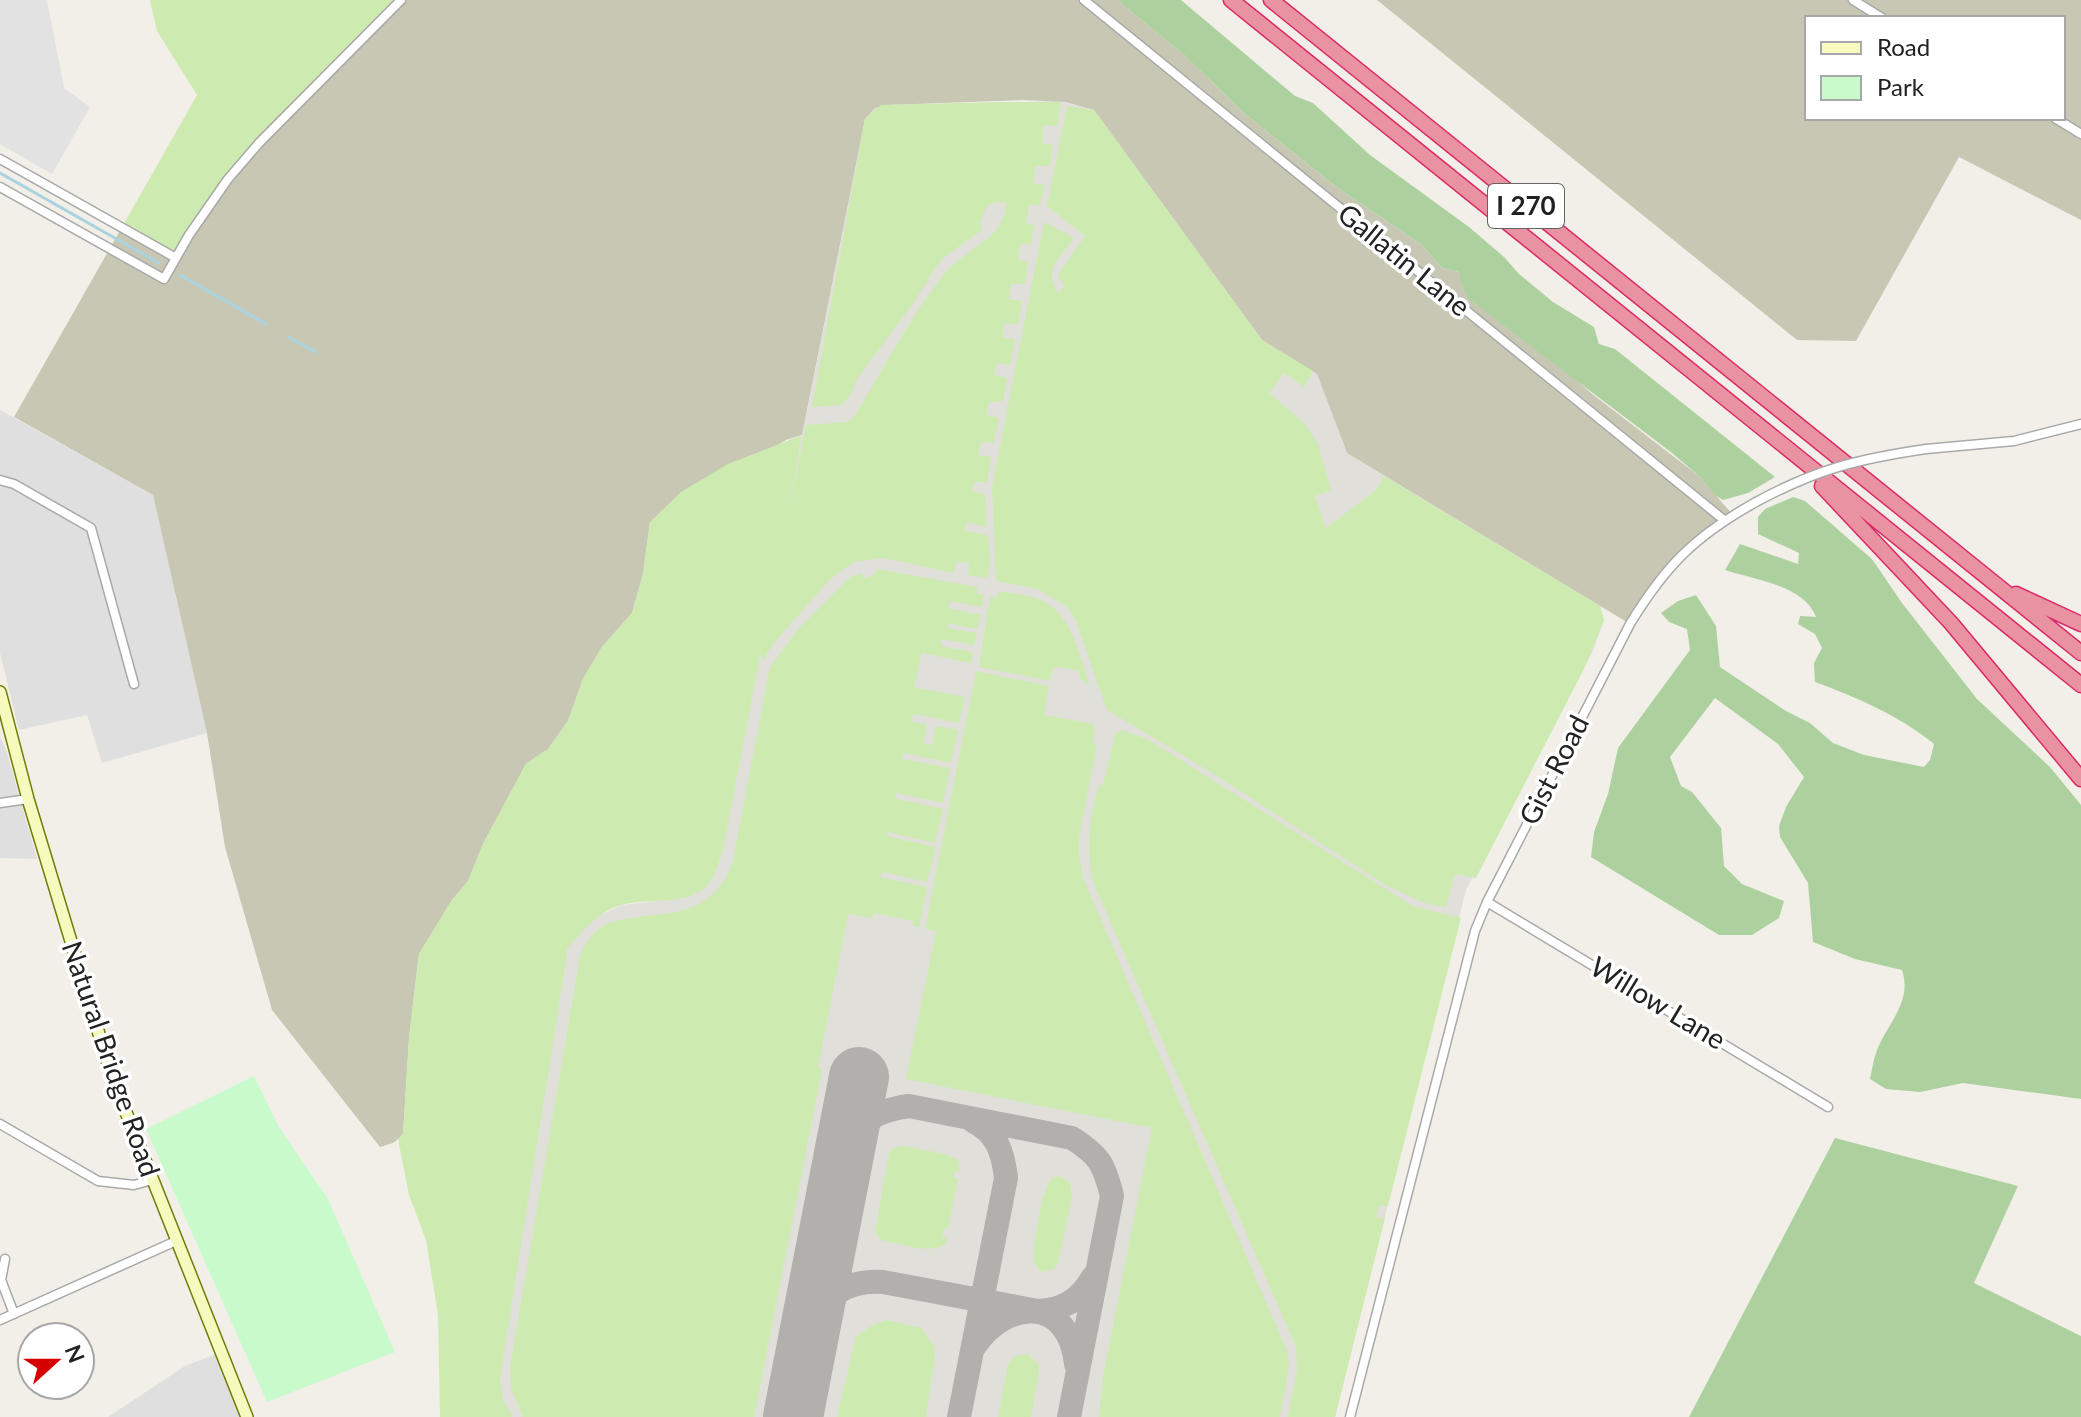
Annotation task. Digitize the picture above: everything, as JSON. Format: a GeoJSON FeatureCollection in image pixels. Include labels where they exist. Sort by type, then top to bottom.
{"type":"FeatureCollection","features":[{"type":"Feature","properties":{"kind":"highway","name":"I 270"},"geometry":{"type":"LineString","coordinates":[[1231,0],[2081,685]]}},
{"type":"Feature","properties":{"kind":"highway","name":"I 270"},"geometry":{"type":"LineString","coordinates":[[1271,0],[2081,653]]}},
{"type":"Feature","properties":{"kind":"highway"},"geometry":{"type":"LineString","coordinates":[[1787,448],[1930,599],[2081,779]]}},
{"type":"Feature","properties":{"kind":"highway"},"geometry":{"type":"LineString","coordinates":[[1998,586],[2081,624]]}},
{"type":"Feature","properties":{"kind":"highway"},"geometry":{"type":"LineString","coordinates":[[2053,744],[2081,768]]}},
{"type":"Feature","properties":{"kind":"main road","name":"Natural Bridge Road"},"geometry":{"type":"LineString","coordinates":[[0,692],[28,799],[107,1063],[247,1417]]}},
{"type":"Feature","properties":{"kind":"street"},"geometry":{"type":"LineString","coordinates":[[0,187],[164,279],[228,179],[259,143],[401,0]]}},
{"type":"Feature","properties":{"kind":"street","name":"Gallatin Lane"},"geometry":{"type":"LineString","coordinates":[[1084,0],[1724,520]]}},
{"type":"Feature","properties":{"kind":"street"},"geometry":{"type":"LineString","coordinates":[[1853,0],[1879,16]]}},
{"type":"Feature","properties":{"kind":"street"},"geometry":{"type":"LineString","coordinates":[[2058,120],[2081,134]]}},
{"type":"Feature","properties":{"kind":"street"},"geometry":{"type":"LineString","coordinates":[[0,159],[176,258]]}},
{"type":"Feature","properties":{"kind":"street","name":"Gist Road"},"geometry":{"type":"LineString","coordinates":[[1350,1417],[1475,931],[1630,624],[1653,585],[1681,554],[1724,520],[1822,470],[1869,457],[2014,441],[2081,424]]}},
{"type":"Feature","properties":{"kind":"street"},"geometry":{"type":"LineString","coordinates":[[0,480],[14,484],[91,528],[134,684]]}},
{"type":"Feature","properties":{"kind":"street"},"geometry":{"type":"LineString","coordinates":[[0,803],[28,799]]}},
{"type":"Feature","properties":{"kind":"street","name":"Willow Lane"},"geometry":{"type":"LineString","coordinates":[[1487,902],[1828,1107]]}},
{"type":"Feature","properties":{"kind":"street"},"geometry":{"type":"LineString","coordinates":[[0,1124],[98,1181],[134,1185],[152,1180]]}},
{"type":"Feature","properties":{"kind":"street"},"geometry":{"type":"LineString","coordinates":[[0,1320],[176,1241]]}},
{"type":"Feature","properties":{"kind":"street"},"geometry":{"type":"LineString","coordinates":[[5,1259],[1,1280],[14,1314]]}},
{"type":"Feature","properties":{"kind":"shaded area"},"geometry":{"type":"Polygon","coordinates":[[[0,0],[47,0],[64,88],[90,107],[52,174],[0,144],[0,0]]]}},
{"type":"Feature","properties":{"kind":"shaded area"},"geometry":{"type":"Polygon","coordinates":[[[401,0],[1117,0],[1183,54],[1244,113],[1339,189],[1421,244],[1442,268],[1459,272],[1591,393],[1699,476],[1733,515],[1698,539],[1630,624],[1347,453],[1317,374],[1262,340],[1094,110],[1065,102],[1023,100],[875,108],[865,119],[802,435],[786,440],[650,522],[643,574],[632,613],[602,647],[583,679],[568,721],[548,749],[526,764],[483,844],[468,881],[452,900],[419,954],[409,1038],[403,1135],[393,1143],[380,1147],[272,1010],[225,847],[207,733],[153,495],[14,417],[122,227],[228,179],[401,0]]]}},
{"type":"Feature","properties":{"kind":"shaded area"},"geometry":{"type":"Polygon","coordinates":[[[1377,0],[2081,0],[2081,220],[1959,157],[1856,341],[1797,340],[1377,0]]]}},
{"type":"Feature","properties":{"kind":"shaded area"},"geometry":{"type":"Polygon","coordinates":[[[1059,101],[1094,110],[1262,340],[1317,374],[1347,453],[1600,606],[1604,620],[1593,651],[1466,890],[1335,1417],[508,1417],[498,1395],[497,1372],[568,948],[587,921],[622,905],[665,900],[771,593],[865,119],[881,105],[1059,101]]]}},
{"type":"Feature","properties":{"kind":"shaded area"},"geometry":{"type":"Polygon","coordinates":[[[0,410],[153,495],[207,733],[102,763],[87,715],[19,730],[0,653],[0,410]]]}},
{"type":"Feature","properties":{"kind":"shaded area"},"geometry":{"type":"Polygon","coordinates":[[[0,737],[7,752],[37,859],[0,858],[0,737]]]}},
{"type":"Feature","properties":{"kind":"shaded area"},"geometry":{"type":"Polygon","coordinates":[[[216,1354],[241,1417],[108,1417],[185,1366],[216,1354]]]}},
{"type":"Feature","properties":{"kind":"green space"},"geometry":{"type":"Polygon","coordinates":[[[150,0],[401,0],[228,179],[176,258],[122,227],[197,95],[157,31],[150,0]]]}},
{"type":"Feature","properties":{"kind":"green space"},"geometry":{"type":"Polygon","coordinates":[[[1117,0],[1181,0],[1295,96],[1313,103],[1370,155],[1469,227],[1553,302],[1594,327],[1599,344],[1615,349],[1775,477],[1748,493],[1723,500],[1715,495],[1699,476],[1672,453],[1469,299],[1459,272],[1442,268],[1421,244],[1339,189],[1244,113],[1183,54],[1117,0]]]}},
{"type":"Feature","properties":{"kind":"green space"},"geometry":{"type":"Polygon","coordinates":[[[1061,104],[1057,126],[1043,125],[1043,144],[1053,145],[1050,166],[1036,166],[1034,184],[1045,185],[1040,205],[1029,205],[1026,224],[1034,225],[1031,245],[1020,244],[1018,260],[1028,262],[1025,284],[1011,284],[1009,299],[1022,301],[1018,324],[1004,323],[1003,337],[1015,340],[1010,365],[996,363],[995,375],[1007,378],[1003,401],[988,403],[987,415],[999,418],[994,443],[981,442],[978,455],[991,457],[987,482],[974,482],[972,491],[985,494],[987,527],[966,522],[965,531],[988,535],[990,564],[987,578],[968,575],[969,563],[957,562],[953,573],[884,558],[854,562],[831,578],[773,644],[763,660],[760,655],[723,851],[711,881],[693,895],[613,908],[592,922],[568,948],[500,1378],[503,1399],[512,1417],[440,1417],[438,1315],[426,1240],[409,1195],[398,1139],[403,1134],[409,1038],[419,954],[452,900],[468,881],[483,844],[526,764],[548,749],[568,721],[583,679],[602,647],[632,613],[643,574],[650,522],[681,492],[728,464],[802,435],[788,516],[806,425],[848,422],[855,415],[944,274],[999,226],[1006,203],[997,202],[987,206],[980,222],[982,230],[944,257],[934,270],[842,405],[812,407],[865,119],[881,105],[1061,104]]]}},
{"type":"Feature","properties":{"kind":"green space"},"geometry":{"type":"Polygon","coordinates":[[[1067,106],[1094,110],[1262,340],[1313,371],[1304,387],[1284,373],[1269,393],[1304,423],[1318,444],[1331,490],[1315,496],[1326,528],[1376,490],[1384,476],[1600,606],[1604,620],[1585,667],[1476,878],[1455,874],[1446,907],[1422,902],[1384,884],[1212,773],[1107,710],[1076,621],[1066,606],[1038,589],[996,581],[992,487],[1044,222],[1074,238],[1058,258],[1053,270],[1052,277],[1058,293],[1065,286],[1058,275],[1085,236],[1047,206],[1067,106]]]}},
{"type":"Feature","properties":{"kind":"green space"},"geometry":{"type":"Polygon","coordinates":[[[1793,497],[1805,501],[1872,559],[1977,699],[2050,767],[2081,805],[2081,1099],[1963,1083],[1920,1092],[1886,1089],[1870,1079],[1880,1042],[1897,1013],[1904,993],[1902,970],[1855,959],[1813,942],[1808,883],[1780,837],[1779,826],[1804,777],[1778,744],[1715,698],[1670,757],[1681,786],[1692,792],[1721,828],[1724,866],[1742,884],[1784,901],[1779,918],[1752,935],[1719,935],[1591,857],[1594,832],[1608,794],[1618,748],[1690,650],[1687,629],[1669,622],[1661,613],[1678,601],[1696,595],[1716,626],[1720,667],[1786,711],[1810,723],[1833,743],[1864,755],[1924,767],[1930,760],[1934,744],[1921,734],[1877,708],[1815,682],[1814,663],[1822,648],[1815,634],[1798,624],[1800,616],[1816,617],[1810,606],[1777,585],[1725,570],[1740,544],[1798,564],[1799,553],[1758,534],[1758,517],[1765,509],[1793,497]]]}},
{"type":"Feature","properties":{"kind":"green space"},"geometry":{"type":"Polygon","coordinates":[[[877,569],[977,587],[977,594],[984,594],[982,607],[950,601],[948,608],[981,615],[977,629],[948,623],[947,628],[977,633],[974,645],[941,639],[941,646],[973,652],[971,663],[922,653],[914,687],[965,697],[959,723],[913,714],[912,722],[927,724],[923,744],[932,745],[936,726],[958,730],[951,763],[904,753],[902,759],[950,768],[943,803],[897,793],[895,798],[943,809],[935,843],[888,832],[887,836],[936,847],[927,882],[882,872],[880,877],[927,887],[919,927],[913,926],[913,921],[874,913],[872,918],[848,914],[818,1068],[822,1070],[754,1417],[523,1417],[511,1388],[510,1368],[580,956],[591,936],[608,923],[695,906],[721,884],[732,865],[770,667],[798,629],[849,578],[860,573],[865,578],[874,575],[877,569]]]}},
{"type":"Feature","properties":{"kind":"green space"},"geometry":{"type":"Polygon","coordinates":[[[999,591],[1036,598],[1056,610],[1075,641],[1090,686],[1080,678],[1079,671],[1060,667],[1052,670],[1050,681],[979,667],[990,596],[997,598],[999,591]]]}},
{"type":"Feature","properties":{"kind":"green space"},"geometry":{"type":"Polygon","coordinates":[[[976,671],[1049,686],[1044,715],[1094,724],[1093,744],[1097,745],[1079,838],[1083,878],[1288,1353],[1289,1366],[1280,1417],[1099,1417],[1103,1376],[1152,1128],[906,1079],[936,931],[925,929],[976,671]]]}},
{"type":"Feature","properties":{"kind":"green space"},"geometry":{"type":"Polygon","coordinates":[[[1122,730],[1149,740],[1413,906],[1461,918],[1388,1206],[1379,1206],[1376,1217],[1385,1218],[1335,1417],[1288,1417],[1297,1371],[1296,1347],[1094,884],[1089,846],[1093,810],[1116,733],[1122,730]]]}},
{"type":"Feature","properties":{"kind":"green space"},"geometry":{"type":"Polygon","coordinates":[[[254,1076],[279,1127],[328,1199],[395,1352],[267,1402],[146,1129],[254,1076]]]}},
{"type":"Feature","properties":{"kind":"green space"},"geometry":{"type":"Polygon","coordinates":[[[1835,1138],[2018,1186],[1974,1283],[2081,1336],[2081,1417],[1689,1417],[1835,1138]]]}},
{"type":"Feature","properties":{"kind":"green space"},"geometry":{"type":"Polygon","coordinates":[[[895,1147],[946,1154],[958,1160],[960,1171],[955,1171],[953,1177],[958,1179],[948,1229],[944,1229],[942,1238],[947,1238],[945,1245],[938,1248],[913,1247],[881,1240],[875,1232],[889,1153],[895,1147]]]}},
{"type":"Feature","properties":{"kind":"green space"},"geometry":{"type":"Polygon","coordinates":[[[1059,1176],[1070,1182],[1072,1196],[1058,1263],[1054,1269],[1040,1272],[1033,1260],[1038,1218],[1047,1187],[1052,1178],[1059,1176]]]}},
{"type":"Feature","properties":{"kind":"green space"},"geometry":{"type":"Polygon","coordinates":[[[887,1320],[922,1328],[933,1345],[935,1355],[926,1417],[837,1417],[856,1336],[887,1320]]]}},
{"type":"Feature","properties":{"kind":"green space"},"geometry":{"type":"Polygon","coordinates":[[[1028,1354],[1038,1364],[1039,1370],[1031,1417],[998,1417],[1008,1364],[1015,1356],[1028,1354]]]}},
{"type":"Feature","properties":{"kind":"waterway"},"geometry":{"type":"LineString","coordinates":[[0,173],[159,263]]}},
{"type":"Feature","properties":{"kind":"waterway"},"geometry":{"type":"LineString","coordinates":[[180,275],[266,324]]}},
{"type":"Feature","properties":{"kind":"waterway"},"geometry":{"type":"LineString","coordinates":[[288,337],[316,352]]}},
{"type":"Feature","properties":{"kind":"taxiway"},"geometry":{"type":"LineString","coordinates":[[846,1149],[871,1118],[909,1106],[1072,1138],[1095,1156],[1103,1168],[1112,1196],[1069,1417]]}},
{"type":"Feature","properties":{"kind":"taxiway"},"geometry":{"type":"LineString","coordinates":[[959,1417],[1006,1178],[1003,1160],[993,1137],[973,1121]]}},
{"type":"Feature","properties":{"kind":"taxiway"},"geometry":{"type":"LineString","coordinates":[[810,1334],[829,1301],[837,1293],[856,1284],[883,1282],[1038,1311],[1070,1302],[1093,1277]]}},
{"type":"Feature","properties":{"kind":"taxiway"},"geometry":{"type":"LineString","coordinates":[[974,1347],[1003,1319],[1019,1313],[1035,1312],[1050,1316],[1062,1326],[1071,1342],[1076,1364]]}},
{"type":"Feature","properties":{"kind":"runway"},"geometry":{"type":"LineString","coordinates":[[793,1417],[859,1077]]}}]}
